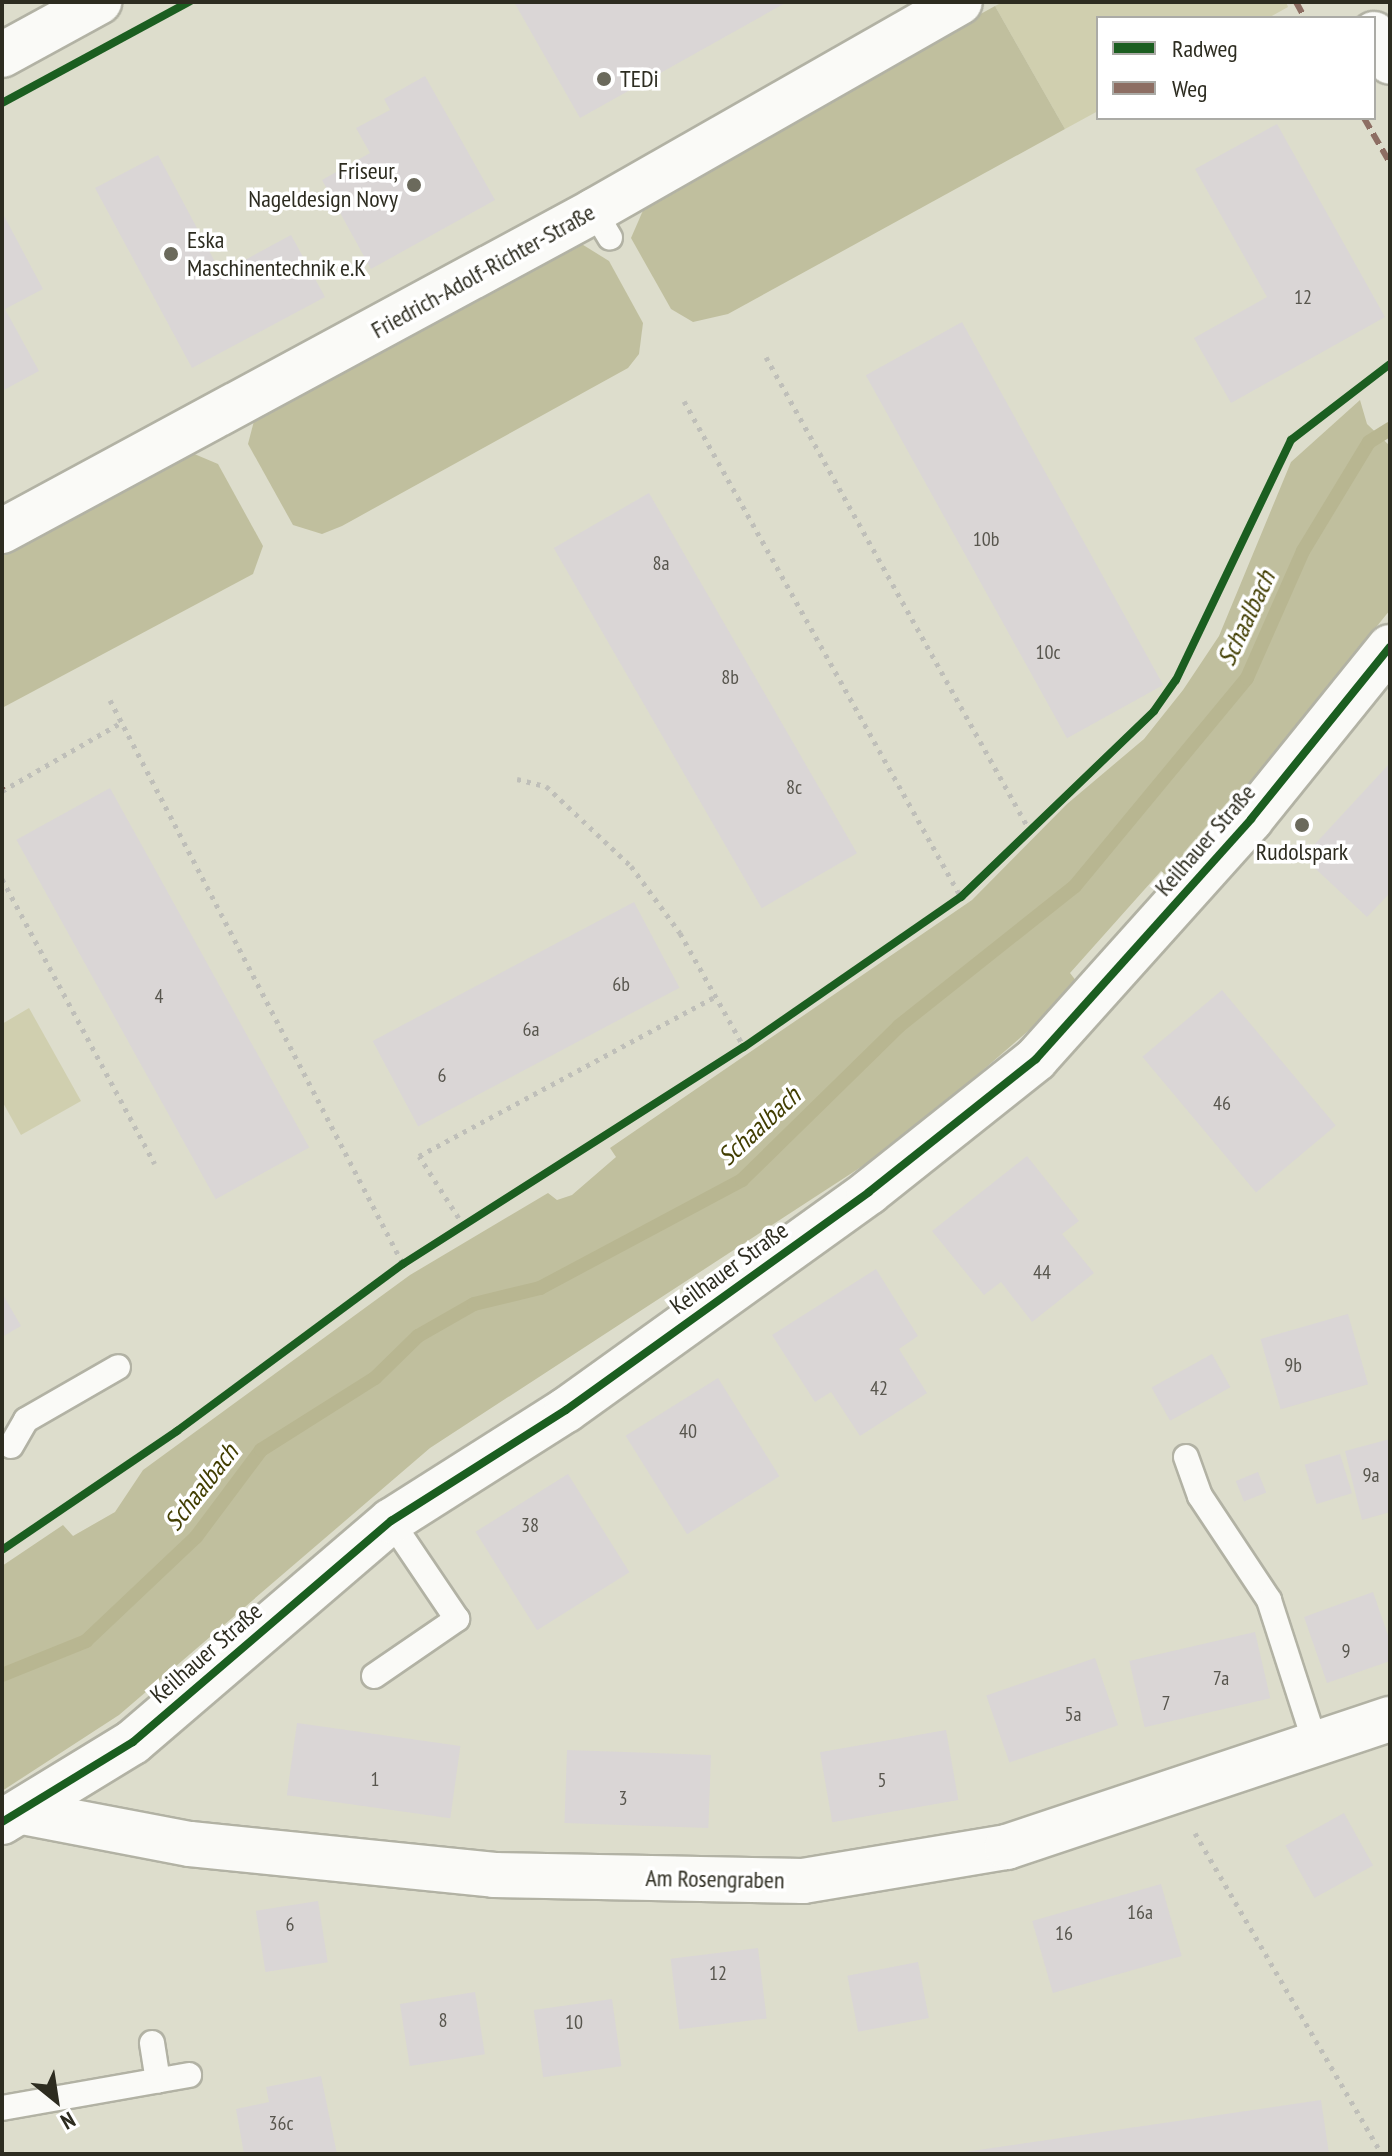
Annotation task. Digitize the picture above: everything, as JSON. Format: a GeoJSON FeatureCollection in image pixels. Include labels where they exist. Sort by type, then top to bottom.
{"type":"FeatureCollection","features":[{"type":"Feature","properties":{"kind":"street"},"geometry":{"type":"LineString","coordinates":[[2,55],[99,2]]}},
{"type":"Feature","properties":{"kind":"street","name":"Friedrich-Adolf-Richter-Straße"},"geometry":{"type":"LineString","coordinates":[[2,531],[602,224],[960,2]]}},
{"type":"Feature","properties":{"kind":"street"},"geometry":{"type":"LineString","coordinates":[[1376,38],[1390,62]]}},
{"type":"Feature","properties":{"kind":"street","name":"Keilhauer Straße"},"geometry":{"type":"LineString","coordinates":[[12,1817],[133,1742],[391,1521],[566,1410],[869,1192],[1036,1059],[1251,819],[1390,647]]}},
{"type":"Feature","properties":{"kind":"street","name":"Am Rosengraben"},"geometry":{"type":"LineString","coordinates":[[12,1817],[190,1844],[494,1875],[803,1881],[1007,1847],[1390,1719]]}},
{"type":"Feature","properties":{"kind":"lane"},"geometry":{"type":"LineString","coordinates":[[11,1446],[26,1420],[118,1367]]}},
{"type":"Feature","properties":{"kind":"lane"},"geometry":{"type":"LineString","coordinates":[[1186,1457],[1200,1496],[1269,1600],[1315,1742]]}},
{"type":"Feature","properties":{"kind":"lane"},"geometry":{"type":"LineString","coordinates":[[374,1676],[457,1619],[391,1521]]}},
{"type":"Feature","properties":{"kind":"lane"},"geometry":{"type":"LineString","coordinates":[[152,2043],[158,2081]]}},
{"type":"Feature","properties":{"kind":"lane"},"geometry":{"type":"LineString","coordinates":[[2,2108],[189,2075]]}},
{"type":"Feature","properties":{"kind":"path"},"geometry":{"type":"LineString","coordinates":[[766,357],[1030,831]]}},
{"type":"Feature","properties":{"kind":"path"},"geometry":{"type":"LineString","coordinates":[[684,401],[961,897]]}},
{"type":"Feature","properties":{"kind":"path"},"geometry":{"type":"LineString","coordinates":[[110,700],[403,1264]]}},
{"type":"Feature","properties":{"kind":"path"},"geometry":{"type":"LineString","coordinates":[[2,791],[122,722]]}},
{"type":"Feature","properties":{"kind":"path"},"geometry":{"type":"LineString","coordinates":[[517,779],[546,786],[631,866],[680,933],[744,1047]]}},
{"type":"Feature","properties":{"kind":"path"},"geometry":{"type":"LineString","coordinates":[[2,879],[155,1164]]}},
{"type":"Feature","properties":{"kind":"path"},"geometry":{"type":"LineString","coordinates":[[464,1226],[419,1156],[714,997]]}},
{"type":"Feature","properties":{"kind":"path"},"geometry":{"type":"LineString","coordinates":[[1171,1791],[1382,2154]]}},
{"type":"Feature","properties":{"kind":"green space"},"geometry":{"type":"Polygon","coordinates":[[[1003,2],[1286,2],[1288,7],[1272,16],[1096,16],[1096,112],[1065,129],[995,6],[1003,2]]]}},
{"type":"Feature","properties":{"kind":"green space"},"geometry":{"type":"Polygon","coordinates":[[[995,6],[1065,129],[728,314],[693,322],[671,309],[631,238],[648,199],[995,6]]]}},
{"type":"Feature","properties":{"kind":"green space"},"geometry":{"type":"Polygon","coordinates":[[[580,243],[609,261],[643,323],[639,354],[628,368],[342,526],[322,534],[293,525],[248,444],[255,417],[580,243]]]}},
{"type":"Feature","properties":{"kind":"green space"},"geometry":{"type":"Polygon","coordinates":[[[1360,400],[1367,424],[1390,446],[1390,610],[1172,880],[1161,871],[1070,973],[1080,986],[901,1141],[430,1448],[119,1715],[2,1791],[2,1566],[63,1525],[73,1536],[115,1512],[143,1470],[410,1275],[548,1193],[557,1200],[572,1195],[616,1157],[610,1148],[972,900],[1067,804],[1144,739],[1183,690],[1219,636],[1291,462],[1360,400]]]}},
{"type":"Feature","properties":{"kind":"green space"},"geometry":{"type":"Polygon","coordinates":[[[192,453],[218,464],[263,546],[253,574],[2,708],[2,555],[192,453]]]}},
{"type":"Feature","properties":{"kind":"green space"},"geometry":{"type":"Polygon","coordinates":[[[29,1008],[81,1101],[21,1135],[2,1101],[2,1024],[29,1008]]]}},
{"type":"Feature","properties":{"kind":"building","name":"TEDi"},"geometry":{"type":"Polygon","coordinates":[[[514,2],[787,2],[580,118],[514,2]]]}},
{"type":"Feature","properties":{"kind":"building"},"geometry":{"type":"Polygon","coordinates":[[[425,76],[495,200],[371,269],[322,180],[370,153],[356,128],[390,110],[384,99],[425,76]]]}},
{"type":"Feature","properties":{"kind":"building"},"geometry":{"type":"Polygon","coordinates":[[[1277,124],[1385,317],[1231,403],[1194,338],[1267,297],[1195,169],[1277,124]]]}},
{"type":"Feature","properties":{"kind":"building","name":"Eska Maschinentechnik e.K"},"geometry":{"type":"Polygon","coordinates":[[[158,155],[221,273],[291,235],[325,297],[192,368],[95,188],[158,155]]]}},
{"type":"Feature","properties":{"kind":"building"},"geometry":{"type":"Polygon","coordinates":[[[2,212],[43,289],[5,309],[39,371],[2,391],[2,212]]]}},
{"type":"Feature","properties":{"kind":"building"},"geometry":{"type":"Polygon","coordinates":[[[962,322],[1163,685],[1067,738],[866,375],[962,322]]]}},
{"type":"Feature","properties":{"kind":"building"},"geometry":{"type":"Polygon","coordinates":[[[649,493],[857,853],[762,908],[554,548],[649,493]]]}},
{"type":"Feature","properties":{"kind":"building"},"geometry":{"type":"Polygon","coordinates":[[[1390,763],[1390,893],[1367,917],[1303,857],[1390,763]]]}},
{"type":"Feature","properties":{"kind":"building"},"geometry":{"type":"Polygon","coordinates":[[[110,788],[309,1147],[216,1199],[16,840],[110,788]]]}},
{"type":"Feature","properties":{"kind":"building"},"geometry":{"type":"Polygon","coordinates":[[[634,902],[680,988],[418,1127],[373,1041],[634,902]]]}},
{"type":"Feature","properties":{"kind":"building"},"geometry":{"type":"Polygon","coordinates":[[[1222,990],[1336,1126],[1256,1192],[1142,1057],[1222,990]]]}},
{"type":"Feature","properties":{"kind":"building"},"geometry":{"type":"Polygon","coordinates":[[[1027,1156],[1079,1221],[1062,1234],[1094,1273],[1032,1322],[1001,1282],[984,1295],[932,1231],[1027,1156]]]}},
{"type":"Feature","properties":{"kind":"building"},"geometry":{"type":"Polygon","coordinates":[[[876,1269],[918,1336],[899,1349],[927,1393],[860,1436],[831,1392],[815,1402],[772,1335],[876,1269]]]}},
{"type":"Feature","properties":{"kind":"building"},"geometry":{"type":"Polygon","coordinates":[[[2,1293],[21,1326],[2,1337],[2,1293]]]}},
{"type":"Feature","properties":{"kind":"building"},"geometry":{"type":"Polygon","coordinates":[[[1348,1314],[1368,1384],[1281,1409],[1261,1339],[1348,1314]]]}},
{"type":"Feature","properties":{"kind":"building"},"geometry":{"type":"Polygon","coordinates":[[[1212,1354],[1230,1387],[1170,1421],[1152,1387],[1212,1354]]]}},
{"type":"Feature","properties":{"kind":"building"},"geometry":{"type":"Polygon","coordinates":[[[718,1378],[779,1476],[687,1534],[626,1436],[718,1378]]]}},
{"type":"Feature","properties":{"kind":"building"},"geometry":{"type":"Polygon","coordinates":[[[1390,1439],[1390,1512],[1362,1520],[1345,1451],[1390,1439]]]}},
{"type":"Feature","properties":{"kind":"building"},"geometry":{"type":"Polygon","coordinates":[[[1340,1454],[1352,1493],[1317,1504],[1305,1465],[1340,1454]]]}},
{"type":"Feature","properties":{"kind":"building"},"geometry":{"type":"Polygon","coordinates":[[[1258,1472],[1266,1492],[1244,1501],[1236,1481],[1258,1472]]]}},
{"type":"Feature","properties":{"kind":"building"},"geometry":{"type":"Polygon","coordinates":[[[568,1474],[629,1572],[537,1630],[476,1532],[568,1474]]]}},
{"type":"Feature","properties":{"kind":"building"},"geometry":{"type":"Polygon","coordinates":[[[1373,1592],[1390,1641],[1390,1661],[1327,1683],[1304,1617],[1373,1592]]]}},
{"type":"Feature","properties":{"kind":"building"},"geometry":{"type":"Polygon","coordinates":[[[1255,1632],[1270,1698],[1145,1727],[1129,1661],[1255,1632]]]}},
{"type":"Feature","properties":{"kind":"building"},"geometry":{"type":"Polygon","coordinates":[[[1095,1658],[1118,1725],[1009,1763],[986,1695],[1095,1658]]]}},
{"type":"Feature","properties":{"kind":"building"},"geometry":{"type":"Polygon","coordinates":[[[297,1723],[460,1746],[450,1818],[287,1795],[297,1723]]]}},
{"type":"Feature","properties":{"kind":"building"},"geometry":{"type":"Polygon","coordinates":[[[946,1730],[958,1800],[832,1822],[820,1752],[946,1730]]]}},
{"type":"Feature","properties":{"kind":"building"},"geometry":{"type":"Polygon","coordinates":[[[567,1750],[711,1755],[708,1828],[564,1823],[567,1750]]]}},
{"type":"Feature","properties":{"kind":"building"},"geometry":{"type":"Polygon","coordinates":[[[1344,1813],[1373,1865],[1314,1898],[1285,1845],[1344,1813]]]}},
{"type":"Feature","properties":{"kind":"building"},"geometry":{"type":"Polygon","coordinates":[[[1161,1884],[1182,1956],[1053,1993],[1032,1921],[1161,1884]]]}},
{"type":"Feature","properties":{"kind":"building"},"geometry":{"type":"Polygon","coordinates":[[[318,1901],[328,1962],[265,1972],[256,1911],[318,1901]]]}},
{"type":"Feature","properties":{"kind":"building"},"geometry":{"type":"Polygon","coordinates":[[[758,1948],[767,2018],[679,2029],[671,1959],[758,1948]]]}},
{"type":"Feature","properties":{"kind":"building"},"geometry":{"type":"Polygon","coordinates":[[[918,1962],[929,2018],[858,2032],[847,1976],[918,1962]]]}},
{"type":"Feature","properties":{"kind":"building"},"geometry":{"type":"Polygon","coordinates":[[[475,1992],[485,2054],[410,2066],[400,2004],[475,1992]]]}},
{"type":"Feature","properties":{"kind":"building"},"geometry":{"type":"Polygon","coordinates":[[[612,1999],[621,2066],[543,2077],[534,2010],[612,1999]]]}},
{"type":"Feature","properties":{"kind":"building"},"geometry":{"type":"Polygon","coordinates":[[[321,2076],[337,2154],[244,2154],[236,2109],[269,2102],[266,2087],[321,2076]]]}},
{"type":"Feature","properties":{"kind":"building"},"geometry":{"type":"Polygon","coordinates":[[[1321,2100],[1329,2154],[965,2154],[965,2152],[1321,2100]]]}},
{"type":"Feature","properties":{"kind":"waterway","name":"Schaalbach"},"geometry":{"type":"LineString","coordinates":[[2,1675],[86,1641],[196,1537],[261,1450],[375,1378],[418,1336],[474,1304],[540,1288],[742,1180],[899,1026],[1075,886],[1247,678],[1303,551],[1369,442],[1390,429]]}},
{"type":"Feature","properties":{"kind":"marked path"},"geometry":{"type":"LineString","coordinates":[[1296,2],[1304,16]]}},
{"type":"Feature","properties":{"kind":"marked path"},"geometry":{"type":"LineString","coordinates":[[1365,120],[1390,163]]}},
{"type":"Feature","properties":{"kind":"cycle path"},"geometry":{"type":"LineString","coordinates":[[2,103],[189,2]]}},
{"type":"Feature","properties":{"kind":"cycle path"},"geometry":{"type":"LineString","coordinates":[[2,1550],[177,1431],[403,1264],[744,1047],[961,897],[1154,711],[1176,680],[1291,440],[1390,364]]}},
{"type":"Feature","properties":{"kind":"cycle path"},"geometry":{"type":"LineString","coordinates":[[2,1822],[133,1742],[391,1521],[566,1410],[869,1192],[1036,1059],[1251,819],[1390,647]]}},
{"type":"Feature","properties":{"kind":"place","name":"TEDi"},"geometry":{"type":"Point","coordinates":[604,79]}},
{"type":"Feature","properties":{"kind":"place","name":"Friseur, Nageldesign Novy"},"geometry":{"type":"Point","coordinates":[414,185]}},
{"type":"Feature","properties":{"kind":"place","name":"Eska Maschinentechnik e.K"},"geometry":{"type":"Point","coordinates":[171,254]}},
{"type":"Feature","properties":{"kind":"place","name":"Rudolspark"},"geometry":{"type":"Point","coordinates":[1302,825]}}]}
